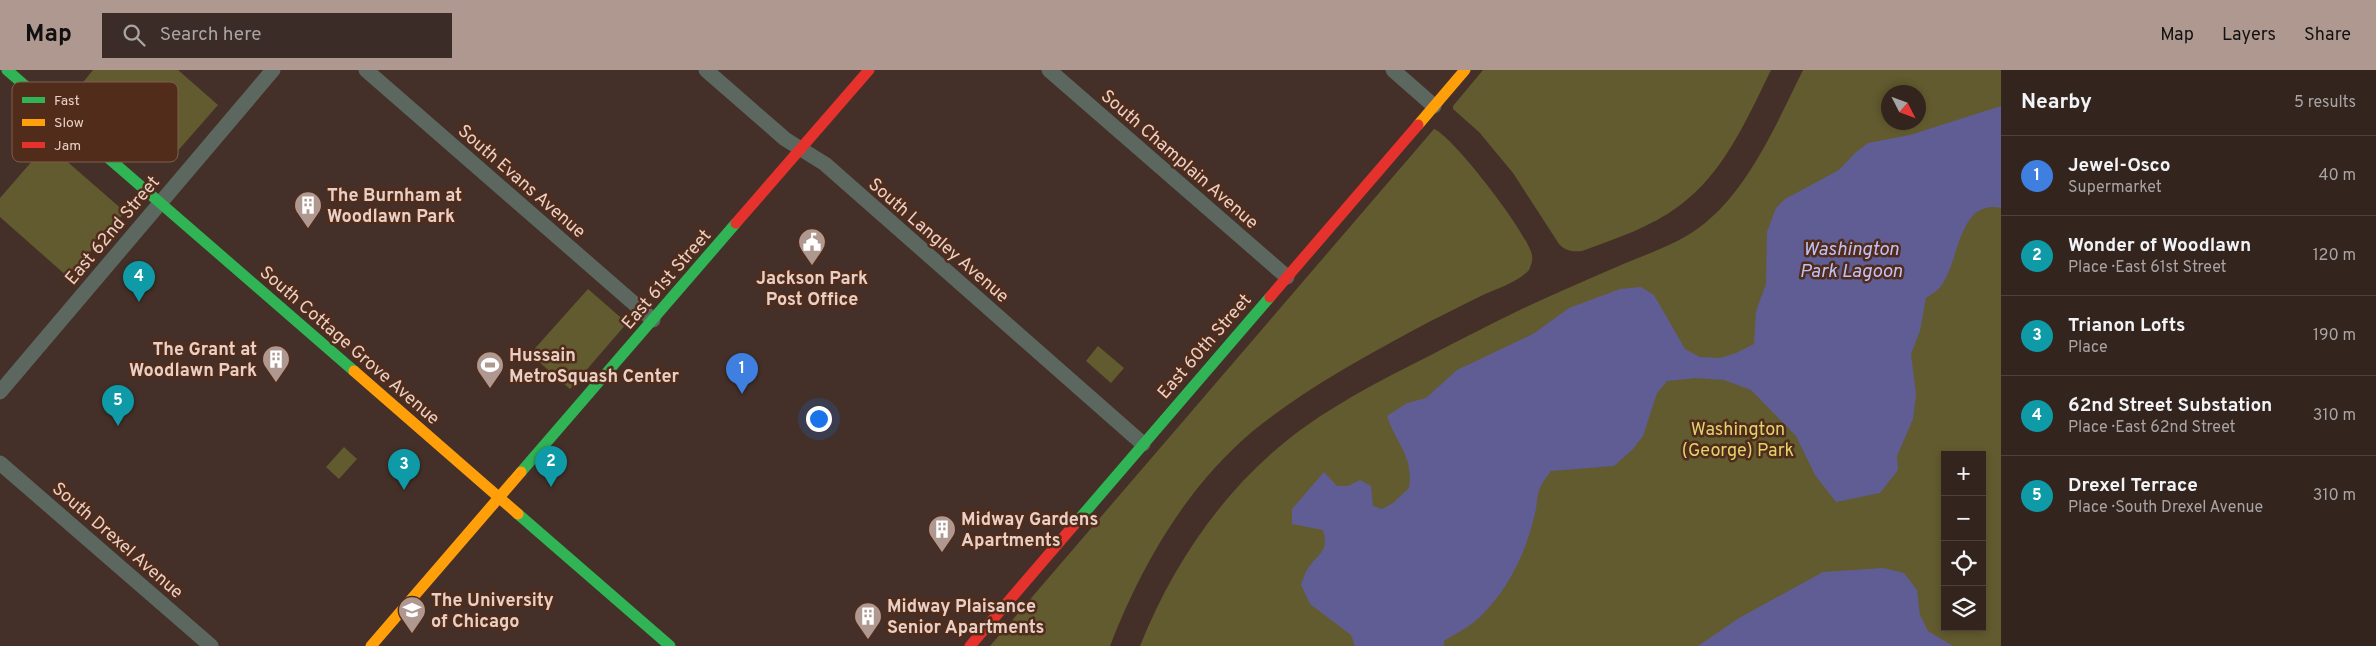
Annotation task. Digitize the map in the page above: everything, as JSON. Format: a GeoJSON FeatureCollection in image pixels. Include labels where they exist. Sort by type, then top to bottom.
{"type":"FeatureCollection","features":[{"type":"Feature","properties":{"kind":"street","name":"South Cottage Grove Avenue"},"geometry":{"type":"LineString","coordinates":[[7,70],[21,82]]}},
{"type":"Feature","properties":{"kind":"street","name":"East 62nd Street"},"geometry":{"type":"LineString","coordinates":[[0,392],[273,70]]}},
{"type":"Feature","properties":{"kind":"street","name":"South Evans Avenue"},"geometry":{"type":"LineString","coordinates":[[366,70],[654,320]]}},
{"type":"Feature","properties":{"kind":"street","name":"South Langley Avenue"},"geometry":{"type":"LineString","coordinates":[[706,70],[785,139],[802,148],[824,164],[1143,444]]}},
{"type":"Feature","properties":{"kind":"street","name":"East 61st Street"},"geometry":{"type":"LineString","coordinates":[[371,646],[869,70]]}},
{"type":"Feature","properties":{"kind":"street","name":"South Champlain Avenue"},"geometry":{"type":"LineString","coordinates":[[1049,70],[1287,277]]}},
{"type":"Feature","properties":{"kind":"street"},"geometry":{"type":"LineString","coordinates":[[1393,70],[1434,106]]}},
{"type":"Feature","properties":{"kind":"street","name":"East 60th Street"},"geometry":{"type":"LineString","coordinates":[[970,646],[1465,70]]}},
{"type":"Feature","properties":{"kind":"street","name":"South Cottage Grove Avenue"},"geometry":{"type":"LineString","coordinates":[[114,162],[670,646]]}},
{"type":"Feature","properties":{"kind":"street","name":"South Drexel Avenue"},"geometry":{"type":"LineString","coordinates":[[0,463],[211,646]]}},
{"type":"Feature","properties":{"kind":"green space"},"geometry":{"type":"Polygon","coordinates":[[[93,70],[178,70],[218,105],[178,151],[178,82],[83,82],[93,70]]]}},
{"type":"Feature","properties":{"kind":"green space"},"geometry":{"type":"Polygon","coordinates":[[[1483,70],[1771,70],[1733,144],[1709,178],[1695,193],[1679,206],[1645,226],[1582,251],[1575,251],[1567,250],[1559,244],[1513,173],[1479,132],[1453,109],[1453,106],[1483,70]]]}},
{"type":"Feature","properties":{"kind":"green space","name":"Washington (George) Park"},"geometry":{"type":"Polygon","coordinates":[[[1803,70],[2001,70],[2001,646],[1140,646],[1170,583],[1207,524],[1252,471],[1278,448],[1306,426],[1335,407],[1397,372],[1518,311],[1687,236],[1721,208],[1736,190],[1773,131],[1803,70]]]}},
{"type":"Feature","properties":{"kind":"green space"},"geometry":{"type":"Polygon","coordinates":[[[1434,129],[1444,136],[1472,166],[1518,227],[1532,255],[1529,270],[1514,281],[1430,322],[1350,365],[1310,390],[1253,431],[1207,477],[1186,503],[1168,530],[1136,587],[1110,646],[990,646],[1434,129]]]}},
{"type":"Feature","properties":{"kind":"green space"},"geometry":{"type":"Polygon","coordinates":[[[31,162],[68,162],[125,212],[68,277],[0,217],[0,198],[31,162]]]}},
{"type":"Feature","properties":{"kind":"green space"},"geometry":{"type":"Polygon","coordinates":[[[588,289],[627,323],[570,389],[530,354],[588,289]]]}},
{"type":"Feature","properties":{"kind":"green space"},"geometry":{"type":"Polygon","coordinates":[[[1098,346],[1124,368],[1111,383],[1086,361],[1098,346]]]}},
{"type":"Feature","properties":{"kind":"green space"},"geometry":{"type":"Polygon","coordinates":[[[344,447],[357,459],[339,479],[326,467],[344,447]]]}},
{"type":"Feature","properties":{"kind":"water","name":"Washington Park Lagoon"},"geometry":{"type":"Polygon","coordinates":[[[2001,106],[2001,208],[1987,208],[1976,213],[1968,222],[1940,288],[1926,298],[1920,331],[1911,354],[1916,395],[1913,419],[1897,456],[1898,470],[1880,493],[1836,502],[1815,475],[1796,436],[1751,390],[1724,380],[1696,378],[1667,381],[1657,393],[1643,436],[1632,450],[1614,466],[1551,471],[1541,485],[1525,548],[1506,585],[1479,618],[1444,641],[1444,646],[1355,646],[1351,635],[1310,604],[1301,585],[1308,569],[1324,547],[1325,537],[1323,530],[1292,524],[1292,509],[1324,472],[1337,486],[1348,486],[1360,480],[1371,486],[1373,506],[1382,509],[1393,503],[1409,488],[1410,477],[1407,459],[1387,416],[1407,403],[1426,398],[1457,370],[1533,334],[1569,308],[1620,289],[1641,287],[1654,295],[1685,349],[1700,357],[1720,358],[1754,344],[1756,311],[1766,284],[1767,232],[1776,208],[1785,199],[1839,170],[1856,152],[1868,143],[1926,130],[2001,106]]]}},
{"type":"Feature","properties":{"kind":"water"},"geometry":{"type":"Polygon","coordinates":[[[1883,568],[1904,573],[1917,590],[1920,615],[1928,631],[1953,646],[1698,646],[1739,618],[1823,572],[1883,568]]]}},
{"type":"Feature","properties":{"kind":"traffic: fast"},"geometry":{"type":"LineString","coordinates":[[7,70],[21,82]]}},
{"type":"Feature","properties":{"kind":"traffic: fast"},"geometry":{"type":"LineString","coordinates":[[113,162],[354,371]]}},
{"type":"Feature","properties":{"kind":"traffic: fast"},"geometry":{"type":"LineString","coordinates":[[521,472],[736,223]]}},
{"type":"Feature","properties":{"kind":"traffic: fast"},"geometry":{"type":"LineString","coordinates":[[1074,525],[1270,297]]}},
{"type":"Feature","properties":{"kind":"traffic: fast"},"geometry":{"type":"LineString","coordinates":[[518,514],[670,646]]}},
{"type":"Feature","properties":{"kind":"traffic: slow"},"geometry":{"type":"LineString","coordinates":[[1418,125],[1465,70]]}},
{"type":"Feature","properties":{"kind":"traffic: slow"},"geometry":{"type":"LineString","coordinates":[[354,371],[518,514]]}},
{"type":"Feature","properties":{"kind":"traffic: slow"},"geometry":{"type":"LineString","coordinates":[[371,646],[521,472]]}},
{"type":"Feature","properties":{"kind":"traffic: jam"},"geometry":{"type":"LineString","coordinates":[[736,223],[869,70]]}},
{"type":"Feature","properties":{"kind":"traffic: jam"},"geometry":{"type":"LineString","coordinates":[[1270,297],[1418,125]]}},
{"type":"Feature","properties":{"kind":"traffic: jam"},"geometry":{"type":"LineString","coordinates":[[970,646],[1074,525]]}},
{"type":"Feature","properties":{"kind":"place","name":"The Burnham at Woodlawn Park"},"geometry":{"type":"Point","coordinates":[308,229]}},
{"type":"Feature","properties":{"kind":"place","name":"Jackson Park Post Office"},"geometry":{"type":"Point","coordinates":[812,266]}},
{"type":"Feature","properties":{"kind":"place","name":"62nd Street Substation"},"geometry":{"type":"Point","coordinates":[139,302]}},
{"type":"Feature","properties":{"kind":"place","name":"The Grant at Woodlawn Park"},"geometry":{"type":"Point","coordinates":[276,383]}},
{"type":"Feature","properties":{"kind":"place","name":"Hussain MetroSquash Center"},"geometry":{"type":"Point","coordinates":[490,389]}},
{"type":"Feature","properties":{"kind":"place","name":"Jewel-Osco"},"geometry":{"type":"Point","coordinates":[742,394]}},
{"type":"Feature","properties":{"kind":"place","name":"Drexel Terrace"},"geometry":{"type":"Point","coordinates":[118,426]}},
{"type":"Feature","properties":{"kind":"place","name":"Wonder of Woodlawn"},"geometry":{"type":"Point","coordinates":[551,487]}},
{"type":"Feature","properties":{"kind":"place","name":"Trianon Lofts"},"geometry":{"type":"Point","coordinates":[404,490]}},
{"type":"Feature","properties":{"kind":"place","name":"Midway Gardens Apartments"},"geometry":{"type":"Point","coordinates":[942,553]}},
{"type":"Feature","properties":{"kind":"place","name":"The University of Chicago"},"geometry":{"type":"Point","coordinates":[412,634]}},
{"type":"Feature","properties":{"kind":"place","name":"Midway Plaisance Senior Apartments"},"geometry":{"type":"Point","coordinates":[868,640]}}]}
